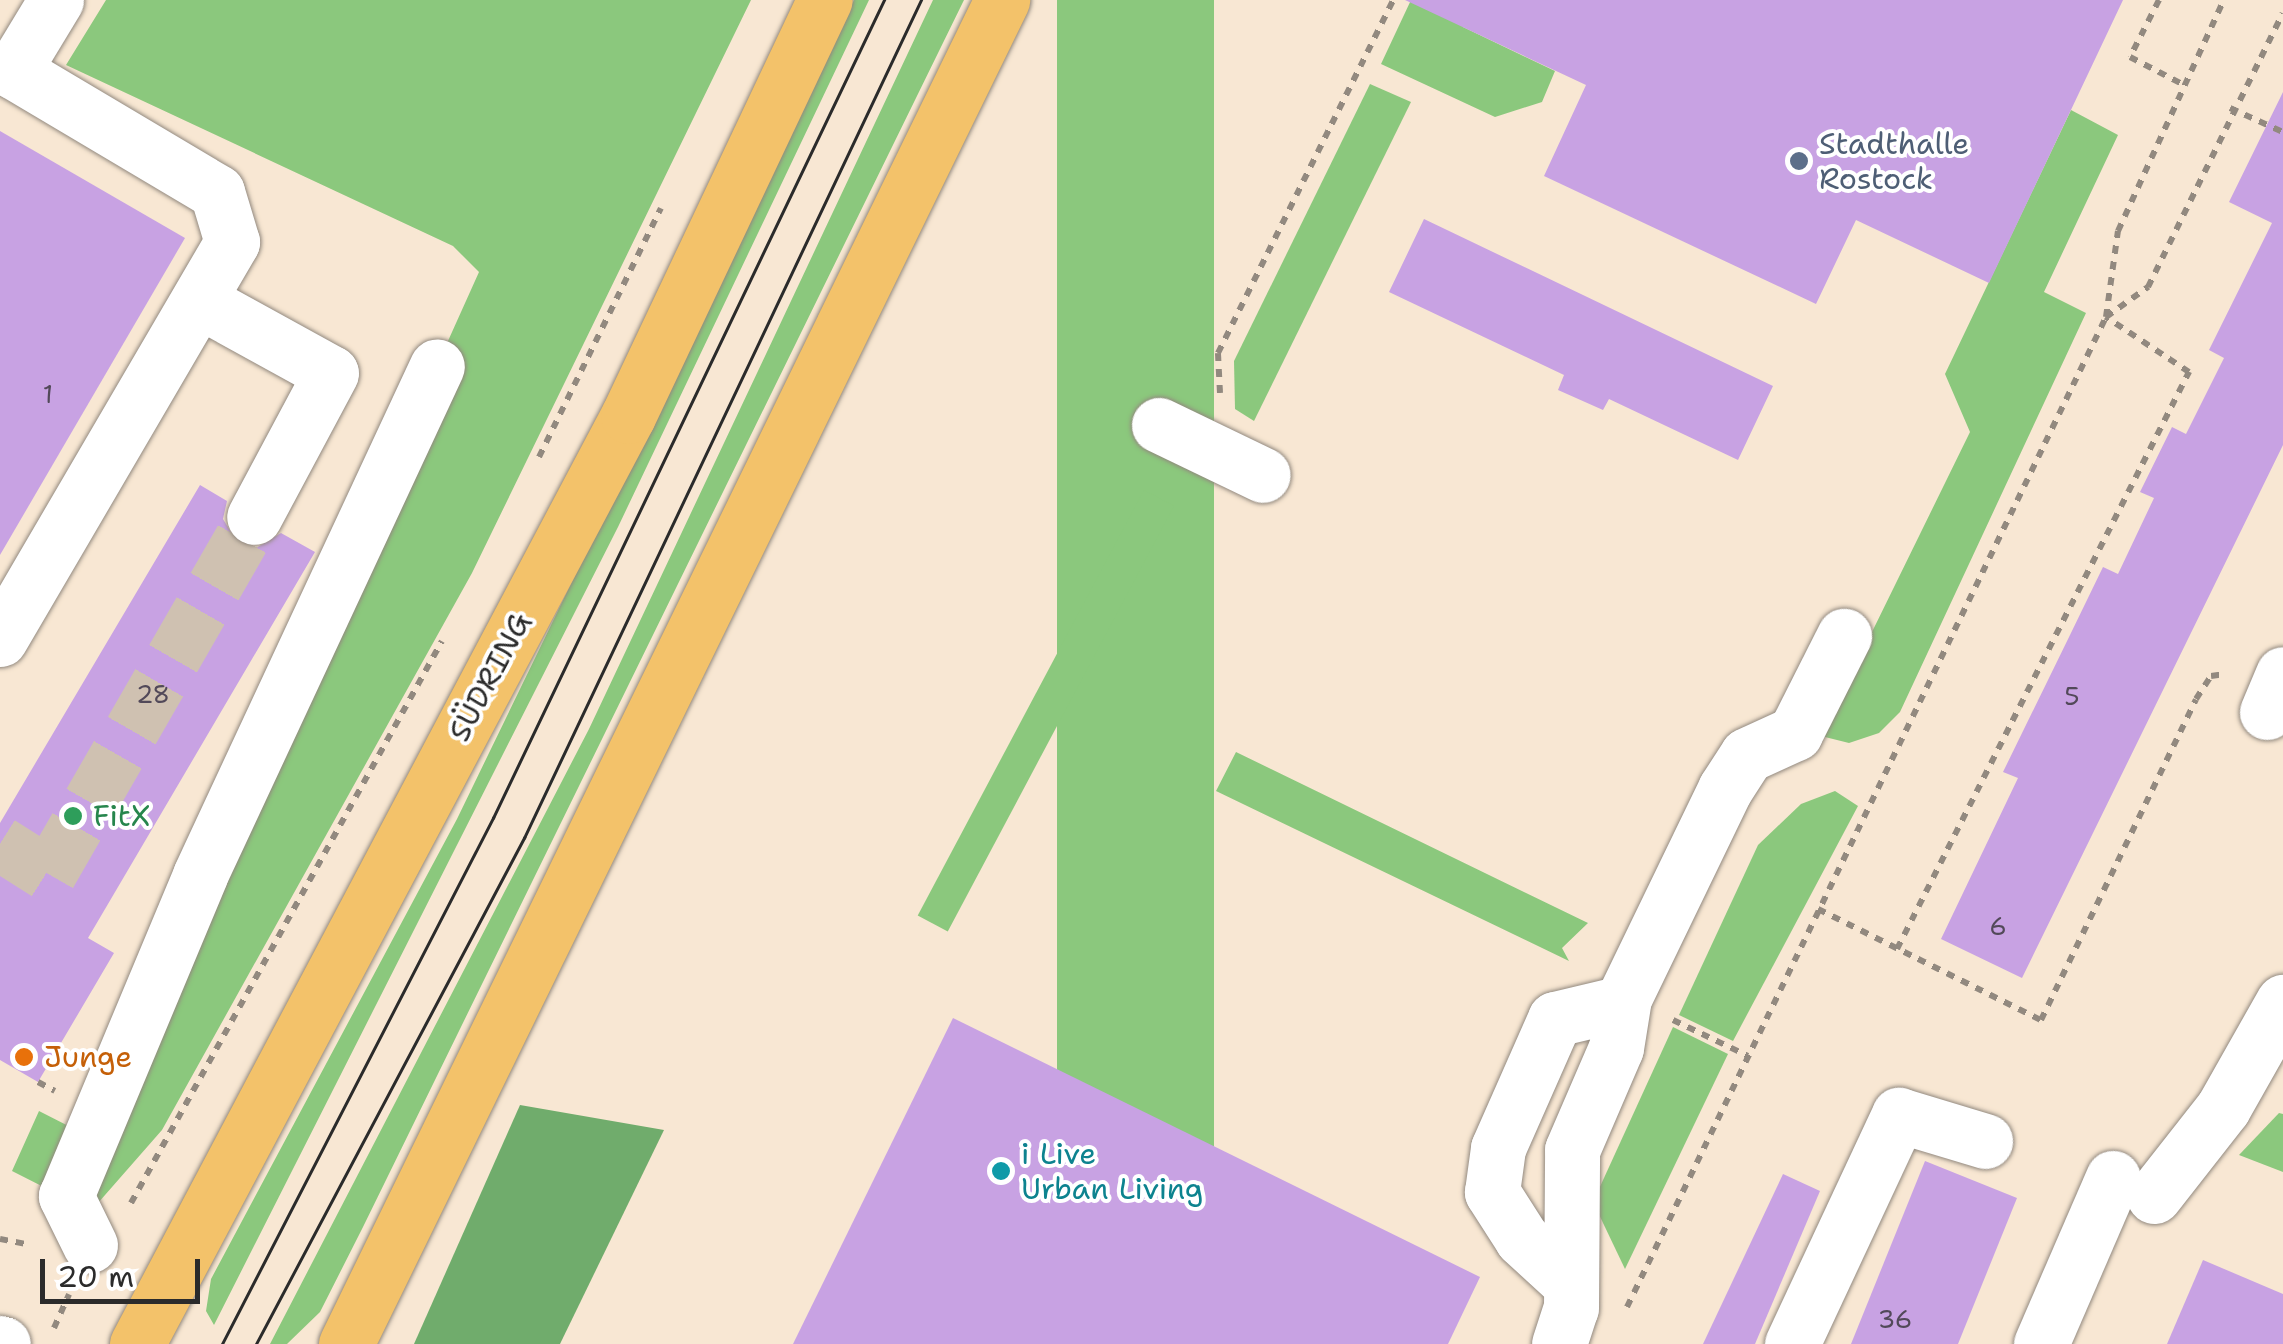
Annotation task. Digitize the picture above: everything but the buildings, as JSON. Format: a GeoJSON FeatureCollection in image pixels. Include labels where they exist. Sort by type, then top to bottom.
{"type":"FeatureCollection","features":[{"type":"Feature","properties":{"kind":"main road","name":"SÜDRING"},"geometry":{"type":"LineString","coordinates":[[137,1344],[628,416],[825,0]]}},
{"type":"Feature","properties":{"kind":"main road"},"geometry":{"type":"LineString","coordinates":[[346,1344],[1002,0]]}},
{"type":"Feature","properties":{"kind":"lane"},"geometry":{"type":"LineString","coordinates":[[0,639],[232,242],[217,192],[13,72],[56,0]]}},
{"type":"Feature","properties":{"kind":"lane"},"geometry":{"type":"LineString","coordinates":[[200,302],[331,373],[254,517]]}},
{"type":"Feature","properties":{"kind":"lane"},"geometry":{"type":"LineString","coordinates":[[90,1245],[66,1196],[200,875],[437,366]]}},
{"type":"Feature","properties":{"kind":"lane"},"geometry":{"type":"LineString","coordinates":[[1159,424],[1263,475]]}},
{"type":"Feature","properties":{"kind":"lane"},"geometry":{"type":"LineString","coordinates":[[1558,1344],[1572,1284],[1572,1188],[1599,1024],[1724,789],[1746,755],[1795,733],[1844,636]]}},
{"type":"Feature","properties":{"kind":"lane"},"geometry":{"type":"LineString","coordinates":[[1572,1284],[1522,1239],[1492,1192],[1515,1101],[1599,1024]]}},
{"type":"Feature","properties":{"kind":"lane"},"geometry":{"type":"LineString","coordinates":[[2041,1344],[2149,1193],[2279,1038]]}},
{"type":"Feature","properties":{"kind":"lane"},"geometry":{"type":"LineString","coordinates":[[1792,1344],[1898,1114],[1984,1141]]}},
{"type":"Feature","properties":{"kind":"path"},"geometry":{"type":"LineString","coordinates":[[1223,403],[1218,353],[1393,0]]}},
{"type":"Feature","properties":{"kind":"path"},"geometry":{"type":"LineString","coordinates":[[2158,0],[2130,57],[2182,84]]}},
{"type":"Feature","properties":{"kind":"path"},"geometry":{"type":"LineString","coordinates":[[1617,1327],[2106,317],[2118,231],[2182,84],[2224,0]]}},
{"type":"Feature","properties":{"kind":"path"},"geometry":{"type":"LineString","coordinates":[[2106,317],[2148,287],[2230,108],[2283,13]]}},
{"type":"Feature","properties":{"kind":"path"},"geometry":{"type":"LineString","coordinates":[[2230,108],[2283,132]]}},
{"type":"Feature","properties":{"kind":"path"},"geometry":{"type":"LineString","coordinates":[[534,467],[666,198]]}},
{"type":"Feature","properties":{"kind":"path"},"geometry":{"type":"LineString","coordinates":[[1896,949],[2188,372],[2106,317]]}},
{"type":"Feature","properties":{"kind":"path"},"geometry":{"type":"LineString","coordinates":[[90,1245],[127,1210],[452,625]]}},
{"type":"Feature","properties":{"kind":"path"},"geometry":{"type":"LineString","coordinates":[[1818,910],[2041,1020],[2211,676],[2249,670],[2276,689]]}},
{"type":"Feature","properties":{"kind":"path"},"geometry":{"type":"LineString","coordinates":[[1599,1024],[1748,1056]]}},
{"type":"Feature","properties":{"kind":"green space"},"geometry":{"type":"Polygon","coordinates":[[[106,0],[751,0],[472,573],[162,1130],[91,1211],[12,1171],[39,1111],[90,1137],[479,272],[453,246],[66,65],[106,0]]]}},
{"type":"Feature","properties":{"kind":"green space"},"geometry":{"type":"Polygon","coordinates":[[[854,0],[869,0],[618,527],[214,1325],[206,1311],[211,1279],[457,819],[854,0]]]}},
{"type":"Feature","properties":{"kind":"green space"},"geometry":{"type":"Polygon","coordinates":[[[933,0],[964,0],[363,1227],[320,1312],[287,1344],[270,1344],[589,729],[933,0]]]}},
{"type":"Feature","properties":{"kind":"green space"},"geometry":{"type":"Polygon","coordinates":[[[1057,0],[1214,0],[1214,1229],[1057,1229],[1057,0]]]}},
{"type":"Feature","properties":{"kind":"green space"},"geometry":{"type":"Polygon","coordinates":[[[1411,0],[1475,0],[1463,27],[1555,71],[1542,102],[1495,117],[1381,64],[1411,0]]]}},
{"type":"Feature","properties":{"kind":"green space"},"geometry":{"type":"Polygon","coordinates":[[[1370,84],[1411,102],[1254,421],[1235,409],[1234,361],[1370,84]]]}},
{"type":"Feature","properties":{"kind":"green space"},"geometry":{"type":"Polygon","coordinates":[[[2071,110],[2118,135],[2044,292],[2086,313],[1900,712],[1879,733],[1849,743],[1821,736],[1970,432],[1945,374],[2071,110]]]}},
{"type":"Feature","properties":{"kind":"green space"},"geometry":{"type":"Polygon","coordinates":[[[1144,490],[1174,506],[948,932],[918,916],[1144,490]]]}},
{"type":"Feature","properties":{"kind":"green space"},"geometry":{"type":"Polygon","coordinates":[[[1236,752],[1588,923],[1562,948],[1569,961],[1216,791],[1236,752]]]}},
{"type":"Feature","properties":{"kind":"green space"},"geometry":{"type":"Polygon","coordinates":[[[1835,791],[1858,806],[1733,1041],[1679,1015],[1758,845],[1801,804],[1835,791]]]}},
{"type":"Feature","properties":{"kind":"green space"},"geometry":{"type":"Polygon","coordinates":[[[1673,1027],[1728,1054],[1625,1269],[1593,1202],[1673,1027]]]}},
{"type":"Feature","properties":{"kind":"green space"},"geometry":{"type":"Polygon","coordinates":[[[520,1105],[664,1130],[560,1344],[414,1344],[520,1105]]]}},
{"type":"Feature","properties":{"kind":"green space"},"geometry":{"type":"Polygon","coordinates":[[[2279,1113],[2283,1114],[2283,1172],[2239,1155],[2279,1113]]]}},
{"type":"Feature","properties":{"kind":"tunnel"},"geometry":{"type":"LineString","coordinates":[[0,843],[49,874],[254,517]]}},
{"type":"Feature","properties":{"kind":"tram line"},"geometry":{"type":"LineString","coordinates":[[222,1344],[493,818],[884,0]]}},
{"type":"Feature","properties":{"kind":"tram line"},"geometry":{"type":"LineString","coordinates":[[256,1344],[524,838],[921,0]]}},
{"type":"Feature","properties":{"kind":"place","name":"Stadthalle Rostock"},"geometry":{"type":"Point","coordinates":[1799,161]}},
{"type":"Feature","properties":{"kind":"place","name":"FitX"},"geometry":{"type":"Point","coordinates":[73,816]}},
{"type":"Feature","properties":{"kind":"place","name":"Junge"},"geometry":{"type":"Point","coordinates":[24,1057]}},
{"type":"Feature","properties":{"kind":"place","name":"i Live Urban Living"},"geometry":{"type":"Point","coordinates":[1001,1171]}}]}
